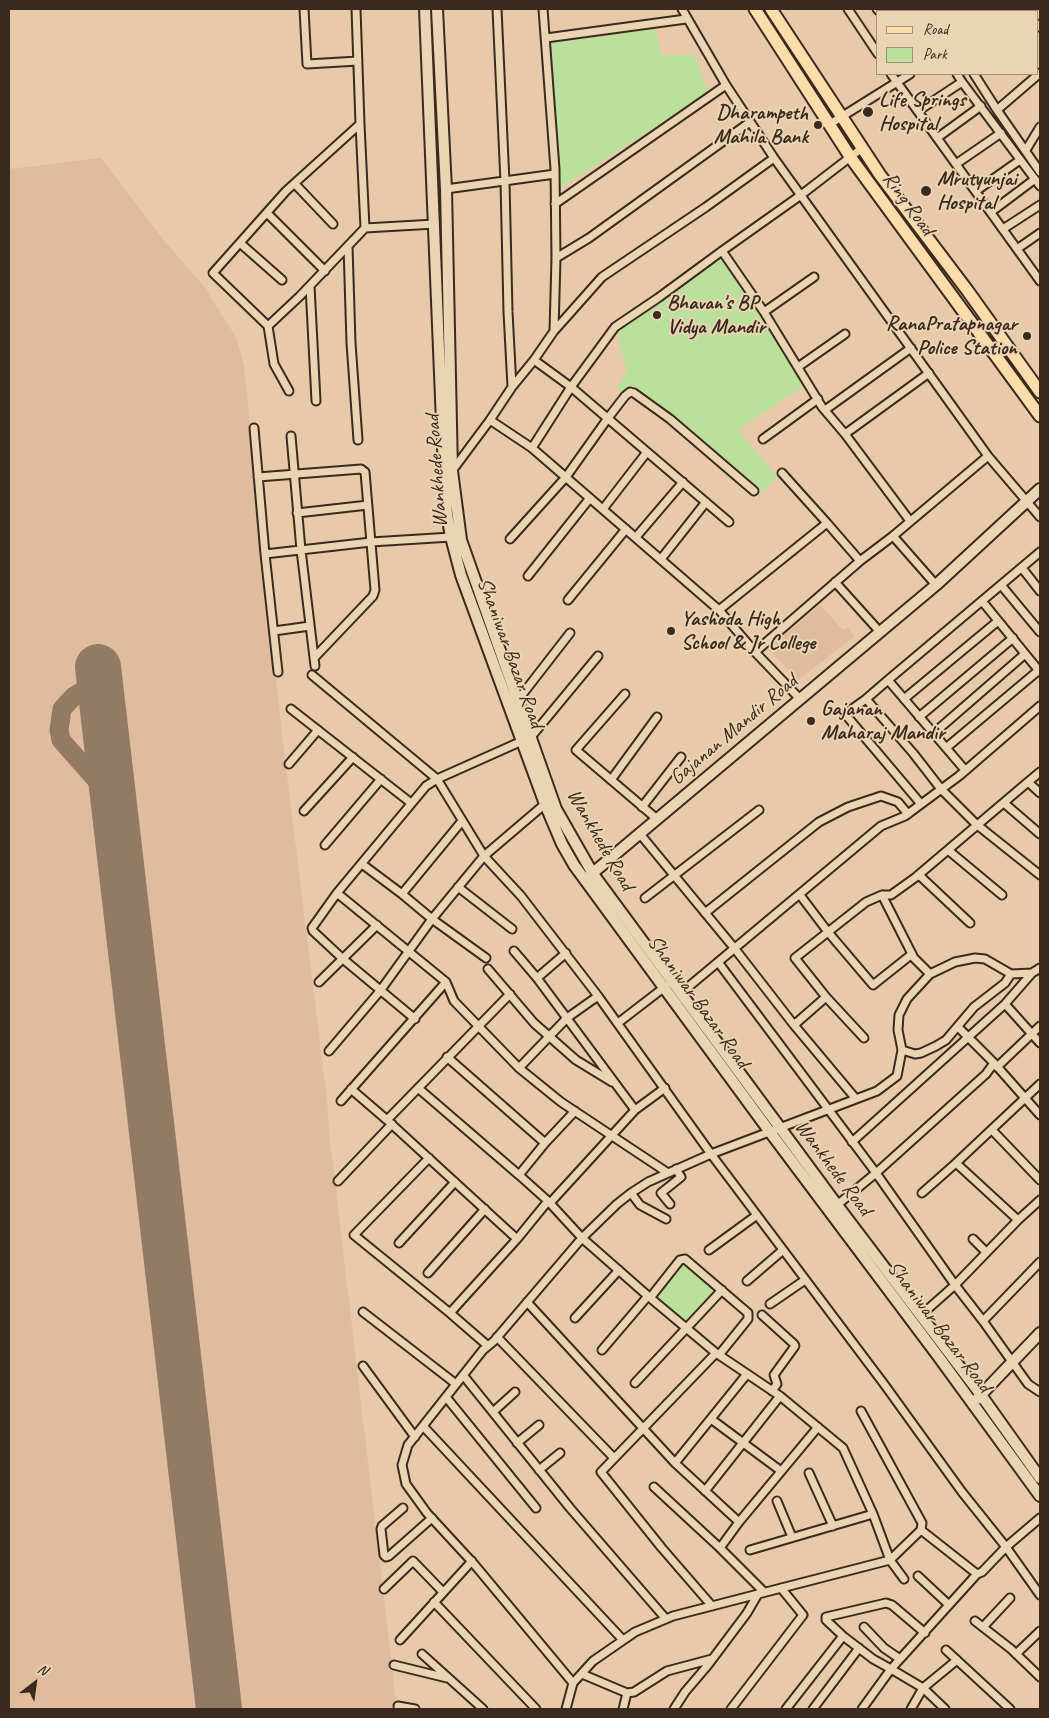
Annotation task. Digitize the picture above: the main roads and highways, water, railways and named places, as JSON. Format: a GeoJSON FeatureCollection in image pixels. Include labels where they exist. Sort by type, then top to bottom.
{"type":"FeatureCollection","features":[{"type":"Feature","properties":{"kind":"main road","name":"Wankhede Road"},"geometry":{"type":"LineString","coordinates":[[425,9],[448,471],[461,540],[518,700],[527,740],[556,809],[589,877]]}},
{"type":"Feature","properties":{"kind":"main road","name":"Wankhede Road"},"geometry":{"type":"LineString","coordinates":[[437,9],[446,190],[448,471]]}},
{"type":"Feature","properties":{"kind":"main road","name":"Ring Road"},"geometry":{"type":"LineString","coordinates":[[755,9],[850,158],[1040,416]]}},
{"type":"Feature","properties":{"kind":"main road"},"geometry":{"type":"LineString","coordinates":[[771,9],[880,175],[1040,392]]}},
{"type":"Feature","properties":{"kind":"main road","name":"Shaniwar Bazar Road"},"geometry":{"type":"LineString","coordinates":[[448,471],[451,537],[461,575],[527,740],[545,804],[562,844],[574,865],[589,877],[1040,1496]]}},
{"type":"Feature","properties":{"kind":"main road","name":"Gajanan Mandir Road"},"geometry":{"type":"LineString","coordinates":[[589,877],[936,585],[1040,489]]}},
{"type":"Feature","properties":{"kind":"main road","name":"Wankhede Road"},"geometry":{"type":"LineString","coordinates":[[668,984],[682,993],[775,1130],[837,1205],[981,1395],[1040,1478]]}},
{"type":"Feature","properties":{"kind":"main road"},"geometry":{"type":"LineString","coordinates":[[972,1403],[1040,1333]]}},
{"type":"Feature","properties":{"kind":"place","name":"Life Springs Hospital"},"geometry":{"type":"Point","coordinates":[868,112]}},
{"type":"Feature","properties":{"kind":"place","name":"Dharampeth Mahila Bank"},"geometry":{"type":"Point","coordinates":[818,125]}},
{"type":"Feature","properties":{"kind":"place","name":"Mrutyunjai Hospital"},"geometry":{"type":"Point","coordinates":[926,191]}},
{"type":"Feature","properties":{"kind":"place","name":"Bhavan's BP Vidya Mandir"},"geometry":{"type":"Point","coordinates":[657,315]}},
{"type":"Feature","properties":{"kind":"place","name":"RanaPratapnagar Police Station"},"geometry":{"type":"Point","coordinates":[1027,336]}},
{"type":"Feature","properties":{"kind":"place","name":"Yashoda High School & Jr College"},"geometry":{"type":"Point","coordinates":[671,631]}},
{"type":"Feature","properties":{"kind":"place","name":"Gajanan Maharaj Mandir"},"geometry":{"type":"Point","coordinates":[811,721]}}]}
